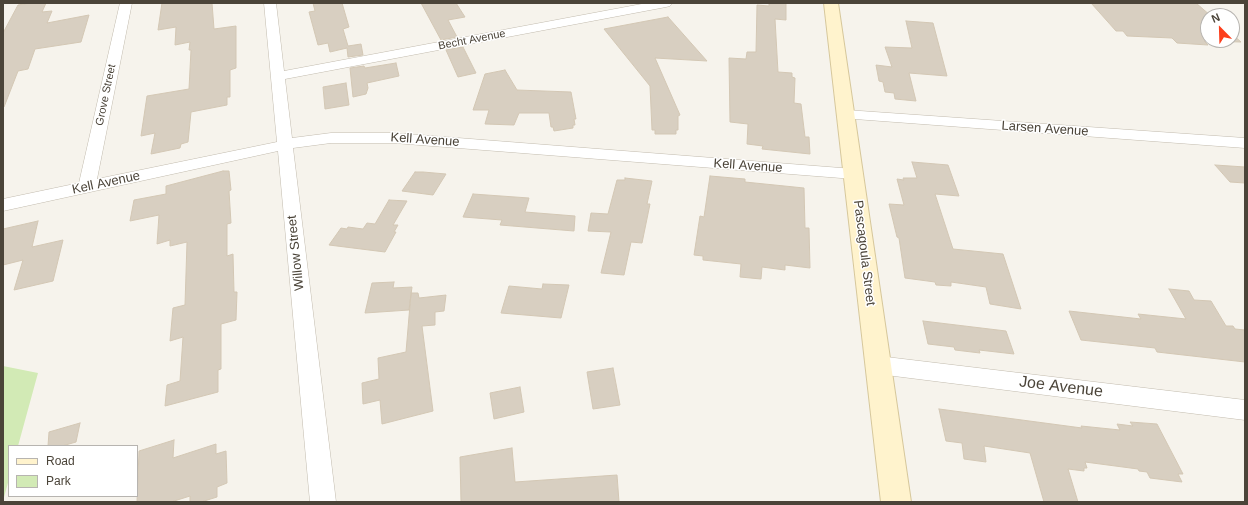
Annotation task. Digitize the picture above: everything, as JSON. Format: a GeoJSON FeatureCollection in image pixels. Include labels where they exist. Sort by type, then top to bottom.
{"type":"FeatureCollection","features":[{"type":"Feature","properties":{"kind":"street","name":"Grove Street"},"geometry":{"type":"LineString","coordinates":[[87,187],[126,3]]}},
{"type":"Feature","properties":{"kind":"street","name":"Willow Street"},"geometry":{"type":"LineString","coordinates":[[270,3],[323,502]]}},
{"type":"Feature","properties":{"kind":"street","name":"Becht Avenue"},"geometry":{"type":"LineString","coordinates":[[277,76],[666,3]]}},
{"type":"Feature","properties":{"kind":"street","name":"Pascagoula Street"},"geometry":{"type":"LineString","coordinates":[[831,3],[896,502]]}},
{"type":"Feature","properties":{"kind":"street","name":"Larsen Avenue"},"geometry":{"type":"LineString","coordinates":[[846,115],[1245,144]]}},
{"type":"Feature","properties":{"kind":"street","name":"Kell Avenue"},"geometry":{"type":"LineString","coordinates":[[3,205],[302,141],[331,138],[394,138],[854,174]]}},
{"type":"Feature","properties":{"kind":"street","name":"Joe Avenue"},"geometry":{"type":"LineString","coordinates":[[878,364],[1245,410]]}},
{"type":"Feature","properties":{"kind":"green space"},"geometry":{"type":"Polygon","coordinates":[[[3,366],[38,373],[18,445],[8,445],[8,483],[3,501],[3,366]]]}},
{"type":"Feature","properties":{"kind":"building"},"geometry":{"type":"Polygon","coordinates":[[[46,3],[42,12],[52,11],[47,23],[89,15],[81,42],[35,49],[28,69],[18,71],[4,107],[3,33],[18,5],[46,3]]]}},
{"type":"Feature","properties":{"kind":"building"},"geometry":{"type":"Polygon","coordinates":[[[162,3],[212,3],[214,29],[236,26],[236,68],[230,70],[230,97],[227,97],[227,105],[191,112],[188,142],[181,144],[180,148],[151,154],[155,133],[141,136],[147,96],[189,89],[190,42],[175,45],[176,27],[158,30],[162,3]]]}},
{"type":"Feature","properties":{"kind":"building"},"geometry":{"type":"Polygon","coordinates":[[[313,3],[342,3],[349,27],[343,29],[348,46],[361,44],[363,55],[348,57],[347,48],[330,52],[328,43],[318,45],[309,12],[315,11],[313,3]]]}},
{"type":"Feature","properties":{"kind":"building"},"geometry":{"type":"Polygon","coordinates":[[[421,3],[456,3],[465,17],[448,20],[457,37],[441,40],[421,3]]]}},
{"type":"Feature","properties":{"kind":"building"},"geometry":{"type":"Polygon","coordinates":[[[769,3],[786,3],[786,20],[775,19],[778,72],[792,73],[792,77],[795,78],[794,103],[801,104],[805,137],[809,137],[810,154],[762,149],[763,146],[747,144],[748,124],[730,122],[729,58],[746,59],[747,52],[756,52],[757,5],[769,6],[769,3]]]}},
{"type":"Feature","properties":{"kind":"building"},"geometry":{"type":"Polygon","coordinates":[[[1091,3],[1196,3],[1202,8],[1200,8],[1200,44],[1177,43],[1172,38],[1127,36],[1123,31],[1116,31],[1091,3]]]}},
{"type":"Feature","properties":{"kind":"building"},"geometry":{"type":"Polygon","coordinates":[[[668,17],[707,61],[655,58],[680,115],[678,116],[678,130],[676,130],[676,134],[655,134],[655,130],[652,130],[650,86],[604,29],[668,17]]]}},
{"type":"Feature","properties":{"kind":"building"},"geometry":{"type":"Polygon","coordinates":[[[906,21],[933,23],[947,76],[909,73],[916,101],[895,99],[894,93],[885,92],[883,82],[879,81],[876,65],[892,67],[885,47],[912,48],[906,21]]]}},
{"type":"Feature","properties":{"kind":"building"},"geometry":{"type":"Polygon","coordinates":[[[463,47],[476,73],[458,77],[446,50],[463,47]]]}},
{"type":"Feature","properties":{"kind":"building"},"geometry":{"type":"Polygon","coordinates":[[[396,63],[399,76],[367,83],[368,88],[366,94],[353,97],[350,68],[364,66],[365,68],[396,63]]]}},
{"type":"Feature","properties":{"kind":"building"},"geometry":{"type":"Polygon","coordinates":[[[505,70],[517,90],[571,92],[576,119],[574,119],[575,125],[573,125],[573,128],[554,131],[553,127],[551,127],[549,113],[519,113],[514,125],[485,124],[489,110],[473,110],[485,74],[505,70]]]}},
{"type":"Feature","properties":{"kind":"building"},"geometry":{"type":"Polygon","coordinates":[[[346,83],[349,105],[325,109],[323,87],[346,83]]]}},
{"type":"Feature","properties":{"kind":"building"},"geometry":{"type":"Polygon","coordinates":[[[912,162],[948,165],[959,196],[935,194],[953,249],[1003,254],[1021,309],[990,304],[986,287],[951,282],[951,286],[936,285],[935,282],[905,278],[899,238],[897,237],[889,204],[904,205],[897,179],[904,180],[903,178],[917,178],[912,162]]]}},
{"type":"Feature","properties":{"kind":"building"},"geometry":{"type":"Polygon","coordinates":[[[1215,165],[1245,167],[1245,183],[1230,182],[1215,165]]]}},
{"type":"Feature","properties":{"kind":"building"},"geometry":{"type":"Polygon","coordinates":[[[223,171],[229,171],[231,190],[229,191],[231,223],[227,224],[227,256],[233,254],[234,292],[237,292],[236,320],[221,324],[221,369],[218,370],[218,392],[165,406],[167,385],[180,381],[183,337],[170,341],[173,308],[185,305],[187,242],[170,246],[170,240],[157,244],[159,215],[130,221],[134,200],[166,194],[166,186],[223,171]]]}},
{"type":"Feature","properties":{"kind":"building"},"geometry":{"type":"Polygon","coordinates":[[[415,172],[446,174],[433,195],[402,191],[415,172]]]}},
{"type":"Feature","properties":{"kind":"building"},"geometry":{"type":"Polygon","coordinates":[[[710,176],[745,179],[745,182],[804,188],[805,228],[809,228],[810,268],[785,265],[785,270],[762,267],[761,279],[740,277],[741,264],[703,260],[703,256],[694,255],[700,216],[704,217],[710,176]]]}},
{"type":"Feature","properties":{"kind":"building"},"geometry":{"type":"Polygon","coordinates":[[[625,178],[652,181],[647,204],[650,204],[642,243],[631,242],[624,275],[601,273],[611,232],[588,231],[591,213],[608,214],[617,180],[625,180],[625,178]]]}},
{"type":"Feature","properties":{"kind":"building"},"geometry":{"type":"Polygon","coordinates":[[[473,194],[529,198],[525,212],[575,216],[574,231],[500,225],[502,220],[463,217],[473,194]]]}},
{"type":"Feature","properties":{"kind":"building"},"geometry":{"type":"Polygon","coordinates":[[[389,200],[407,201],[393,225],[398,225],[394,232],[396,232],[385,252],[329,245],[341,228],[347,229],[348,227],[363,229],[367,223],[375,224],[389,200]]]}},
{"type":"Feature","properties":{"kind":"building"},"geometry":{"type":"Polygon","coordinates":[[[38,221],[32,247],[63,240],[53,281],[14,290],[23,260],[3,265],[3,229],[38,221]]]}},
{"type":"Feature","properties":{"kind":"building"},"geometry":{"type":"Polygon","coordinates":[[[394,282],[393,288],[412,287],[409,310],[365,313],[372,283],[394,282]]]}},
{"type":"Feature","properties":{"kind":"building"},"geometry":{"type":"Polygon","coordinates":[[[543,284],[569,285],[561,318],[501,313],[509,286],[542,289],[543,284]]]}},
{"type":"Feature","properties":{"kind":"building"},"geometry":{"type":"Polygon","coordinates":[[[1169,289],[1189,291],[1194,300],[1211,301],[1226,326],[1233,326],[1235,329],[1245,330],[1245,362],[1157,352],[1155,348],[1081,340],[1069,311],[1141,319],[1138,314],[1186,319],[1169,289]]]}},
{"type":"Feature","properties":{"kind":"building"},"geometry":{"type":"Polygon","coordinates":[[[411,293],[418,293],[419,298],[446,295],[444,311],[435,312],[435,325],[422,326],[433,411],[382,424],[380,400],[363,404],[362,383],[379,379],[378,358],[406,352],[411,293]]]}},
{"type":"Feature","properties":{"kind":"building"},"geometry":{"type":"Polygon","coordinates":[[[923,321],[1006,331],[1014,354],[979,350],[980,353],[955,350],[954,347],[928,344],[923,321]]]}},
{"type":"Feature","properties":{"kind":"building"},"geometry":{"type":"Polygon","coordinates":[[[613,368],[620,405],[593,409],[587,372],[613,368]]]}},
{"type":"Feature","properties":{"kind":"building"},"geometry":{"type":"Polygon","coordinates":[[[520,387],[524,412],[494,419],[490,393],[520,387]]]}},
{"type":"Feature","properties":{"kind":"building"},"geometry":{"type":"Polygon","coordinates":[[[939,409],[1082,428],[1081,426],[1120,430],[1117,424],[1133,426],[1130,422],[1157,424],[1183,474],[1178,474],[1182,482],[1150,478],[1147,472],[1139,471],[1138,469],[1085,462],[1087,468],[1084,468],[1084,471],[1068,469],[1078,502],[1044,502],[1030,453],[984,446],[986,462],[964,459],[962,443],[946,441],[939,409]]]}},
{"type":"Feature","properties":{"kind":"building"},"geometry":{"type":"Polygon","coordinates":[[[80,423],[76,442],[66,445],[48,445],[49,432],[80,423]]]}},
{"type":"Feature","properties":{"kind":"building"},"geometry":{"type":"Polygon","coordinates":[[[174,440],[173,458],[216,444],[216,454],[226,451],[227,483],[217,487],[217,497],[201,502],[190,502],[190,496],[171,502],[137,502],[139,451],[174,440]]]}},
{"type":"Feature","properties":{"kind":"building"},"geometry":{"type":"Polygon","coordinates":[[[512,448],[515,482],[617,475],[619,502],[461,502],[460,457],[512,448]]]}}]}
